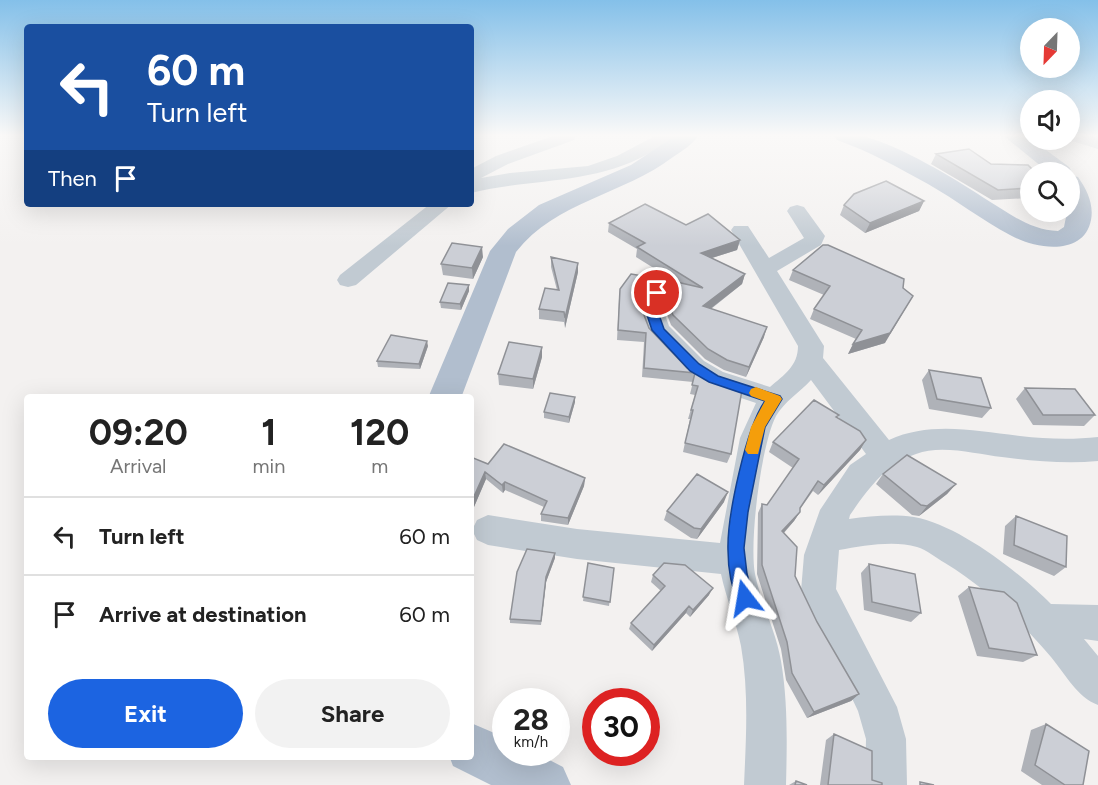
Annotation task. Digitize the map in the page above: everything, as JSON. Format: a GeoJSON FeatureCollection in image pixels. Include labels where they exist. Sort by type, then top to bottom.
{"type":"FeatureCollection","features":[{"type":"Feature","properties":{"kind":"main road"},"geometry":{"type":"LineString","coordinates":[[446,394],[503,251],[512,238],[544,212],[633,173]]}},
{"type":"Feature","properties":{"kind":"main road"},"geometry":{"type":"LineString","coordinates":[[924,173],[964,195],[1020,231],[1041,238],[1063,239],[1074,230],[1078,222]]}},
{"type":"Feature","properties":{"kind":"main road"},"geometry":{"type":"LineString","coordinates":[[474,750],[545,785]]}},
{"type":"Feature","properties":{"kind":"street"},"geometry":{"type":"LineString","coordinates":[[474,186],[519,177],[578,173]]}},
{"type":"Feature","properties":{"kind":"street"},"geometry":{"type":"LineString","coordinates":[[348,280],[438,207]]}},
{"type":"Feature","properties":{"kind":"street"},"geometry":{"type":"LineString","coordinates":[[765,269],[814,241],[815,236],[796,211]]}},
{"type":"Feature","properties":{"kind":"street"},"geometry":{"type":"LineString","coordinates":[[741,230],[811,346],[811,361],[804,371],[768,406],[758,427],[740,512],[737,560],[740,582],[759,644],[767,726],[765,785]]}},
{"type":"Feature","properties":{"kind":"street"},"geometry":{"type":"LineString","coordinates":[[657,293],[652,312],[658,330],[695,368],[714,379],[775,399]]}},
{"type":"Feature","properties":{"kind":"street"},"geometry":{"type":"LineString","coordinates":[[811,361],[885,456]]}},
{"type":"Feature","properties":{"kind":"street"},"geometry":{"type":"LineString","coordinates":[[886,785],[886,739],[877,707],[818,591],[821,555],[836,510],[861,474],[885,456],[913,442],[945,439],[1023,448],[1078,451],[1098,448]]}},
{"type":"Feature","properties":{"kind":"street"},"geometry":{"type":"LineString","coordinates":[[488,530],[577,544],[737,560]]}},
{"type":"Feature","properties":{"kind":"street"},"geometry":{"type":"LineString","coordinates":[[827,537],[875,530],[914,532],[930,537],[968,558],[1018,596],[1065,644],[1098,686]]}},
{"type":"Feature","properties":{"kind":"street"},"geometry":{"type":"LineString","coordinates":[[1043,622],[1098,623]]}},
{"type":"Feature","properties":{"kind":"building"},"geometry":{"type":"Polygon","coordinates":[[[968,173],[1020,173],[1020,189],[998,190],[968,173]]]}},
{"type":"Feature","properties":{"kind":"building"},"geometry":{"type":"Polygon","coordinates":[[[886,181],[924,201],[870,223],[844,205],[854,194],[886,181]]]}},
{"type":"Feature","properties":{"kind":"building"},"geometry":{"type":"Polygon","coordinates":[[[645,204],[686,225],[708,214],[740,240],[701,253],[745,274],[703,306],[767,327],[749,367],[727,360],[708,349],[673,315],[668,302],[672,281],[703,288],[637,247],[645,243],[609,223],[645,204]]]}},
{"type":"Feature","properties":{"kind":"building"},"geometry":{"type":"Polygon","coordinates":[[[452,243],[482,247],[472,268],[441,264],[452,243]]]}},
{"type":"Feature","properties":{"kind":"building"},"geometry":{"type":"Polygon","coordinates":[[[823,245],[828,245],[904,279],[903,288],[913,296],[890,333],[853,344],[862,330],[814,309],[830,286],[793,270],[823,245]]]}},
{"type":"Feature","properties":{"kind":"building"},"geometry":{"type":"Polygon","coordinates":[[[551,257],[578,263],[565,318],[564,312],[539,309],[545,288],[559,290],[551,257]]]}},
{"type":"Feature","properties":{"kind":"building"},"geometry":{"type":"Polygon","coordinates":[[[631,274],[649,277],[639,302],[649,328],[687,368],[707,379],[742,390],[731,454],[685,443],[698,386],[692,385],[695,373],[644,368],[646,333],[618,330],[620,289],[631,274]]]}},
{"type":"Feature","properties":{"kind":"building"},"geometry":{"type":"Polygon","coordinates":[[[448,283],[469,285],[460,304],[440,302],[448,283]]]}},
{"type":"Feature","properties":{"kind":"building"},"geometry":{"type":"Polygon","coordinates":[[[391,335],[427,341],[419,364],[377,361],[391,335]]]}},
{"type":"Feature","properties":{"kind":"building"},"geometry":{"type":"Polygon","coordinates":[[[509,342],[542,347],[533,379],[498,374],[509,342]]]}},
{"type":"Feature","properties":{"kind":"building"},"geometry":{"type":"Polygon","coordinates":[[[929,370],[981,378],[991,408],[937,399],[929,370]]]}},
{"type":"Feature","properties":{"kind":"building"},"geometry":{"type":"Polygon","coordinates":[[[1025,388],[1075,389],[1095,415],[1043,415],[1025,388]]]}},
{"type":"Feature","properties":{"kind":"building"},"geometry":{"type":"Polygon","coordinates":[[[550,393],[575,397],[569,417],[544,412],[550,393]]]}},
{"type":"Feature","properties":{"kind":"building"},"geometry":{"type":"Polygon","coordinates":[[[814,400],[839,415],[836,417],[860,431],[866,440],[824,485],[818,481],[800,508],[800,512],[782,531],[797,547],[795,576],[817,622],[859,694],[814,712],[792,673],[787,642],[762,565],[762,504],[767,505],[799,459],[773,442],[814,400]]]}},
{"type":"Feature","properties":{"kind":"building"},"geometry":{"type":"Polygon","coordinates":[[[504,444],[585,478],[568,518],[541,514],[547,501],[505,482],[502,485],[485,472],[474,496],[474,458],[488,464],[504,444]]]}},
{"type":"Feature","properties":{"kind":"building"},"geometry":{"type":"Polygon","coordinates":[[[907,455],[956,484],[927,506],[921,505],[883,474],[907,455]]]}},
{"type":"Feature","properties":{"kind":"building"},"geometry":{"type":"Polygon","coordinates":[[[697,474],[728,492],[701,529],[694,528],[667,511],[697,474]]]}},
{"type":"Feature","properties":{"kind":"building"},"geometry":{"type":"Polygon","coordinates":[[[1016,516],[1067,536],[1066,567],[1014,545],[1016,516]]]}},
{"type":"Feature","properties":{"kind":"building"},"geometry":{"type":"Polygon","coordinates":[[[527,549],[555,553],[546,577],[541,621],[510,619],[517,572],[527,549]]]}},
{"type":"Feature","properties":{"kind":"building"},"geometry":{"type":"Polygon","coordinates":[[[588,563],[614,568],[610,602],[583,597],[588,563]]]}},
{"type":"Feature","properties":{"kind":"building"},"geometry":{"type":"Polygon","coordinates":[[[664,563],[685,565],[713,588],[693,610],[689,606],[654,645],[631,623],[665,586],[653,575],[664,563]]]}},
{"type":"Feature","properties":{"kind":"building"},"geometry":{"type":"Polygon","coordinates":[[[869,564],[915,574],[921,613],[872,602],[869,564]]]}},
{"type":"Feature","properties":{"kind":"building"},"geometry":{"type":"Polygon","coordinates":[[[969,587],[1004,592],[1017,603],[1037,655],[989,648],[969,587]]]}},
{"type":"Feature","properties":{"kind":"building"},"geometry":{"type":"Polygon","coordinates":[[[1046,724],[1089,751],[1083,785],[1065,785],[1035,765],[1046,724]]]}},
{"type":"Feature","properties":{"kind":"building"},"geometry":{"type":"Polygon","coordinates":[[[834,734],[872,751],[872,780],[882,785],[828,785],[834,734]]]}},
{"type":"Feature","properties":{"kind":"building"},"geometry":{"type":"Polygon","coordinates":[[[796,781],[807,785],[795,785],[796,781]]]}},
{"type":"Feature","properties":{"kind":"slow traffic"},"geometry":{"type":"LineString","coordinates":[[753,450],[758,427],[768,406],[775,399],[756,393]]}},
{"type":"Feature","properties":{"kind":"route"},"geometry":{"type":"LineString","coordinates":[[657,293],[652,312],[658,330],[695,368],[706,376],[775,399],[768,406],[758,427],[740,512],[736,548],[738,574],[745,598]]}}]}
